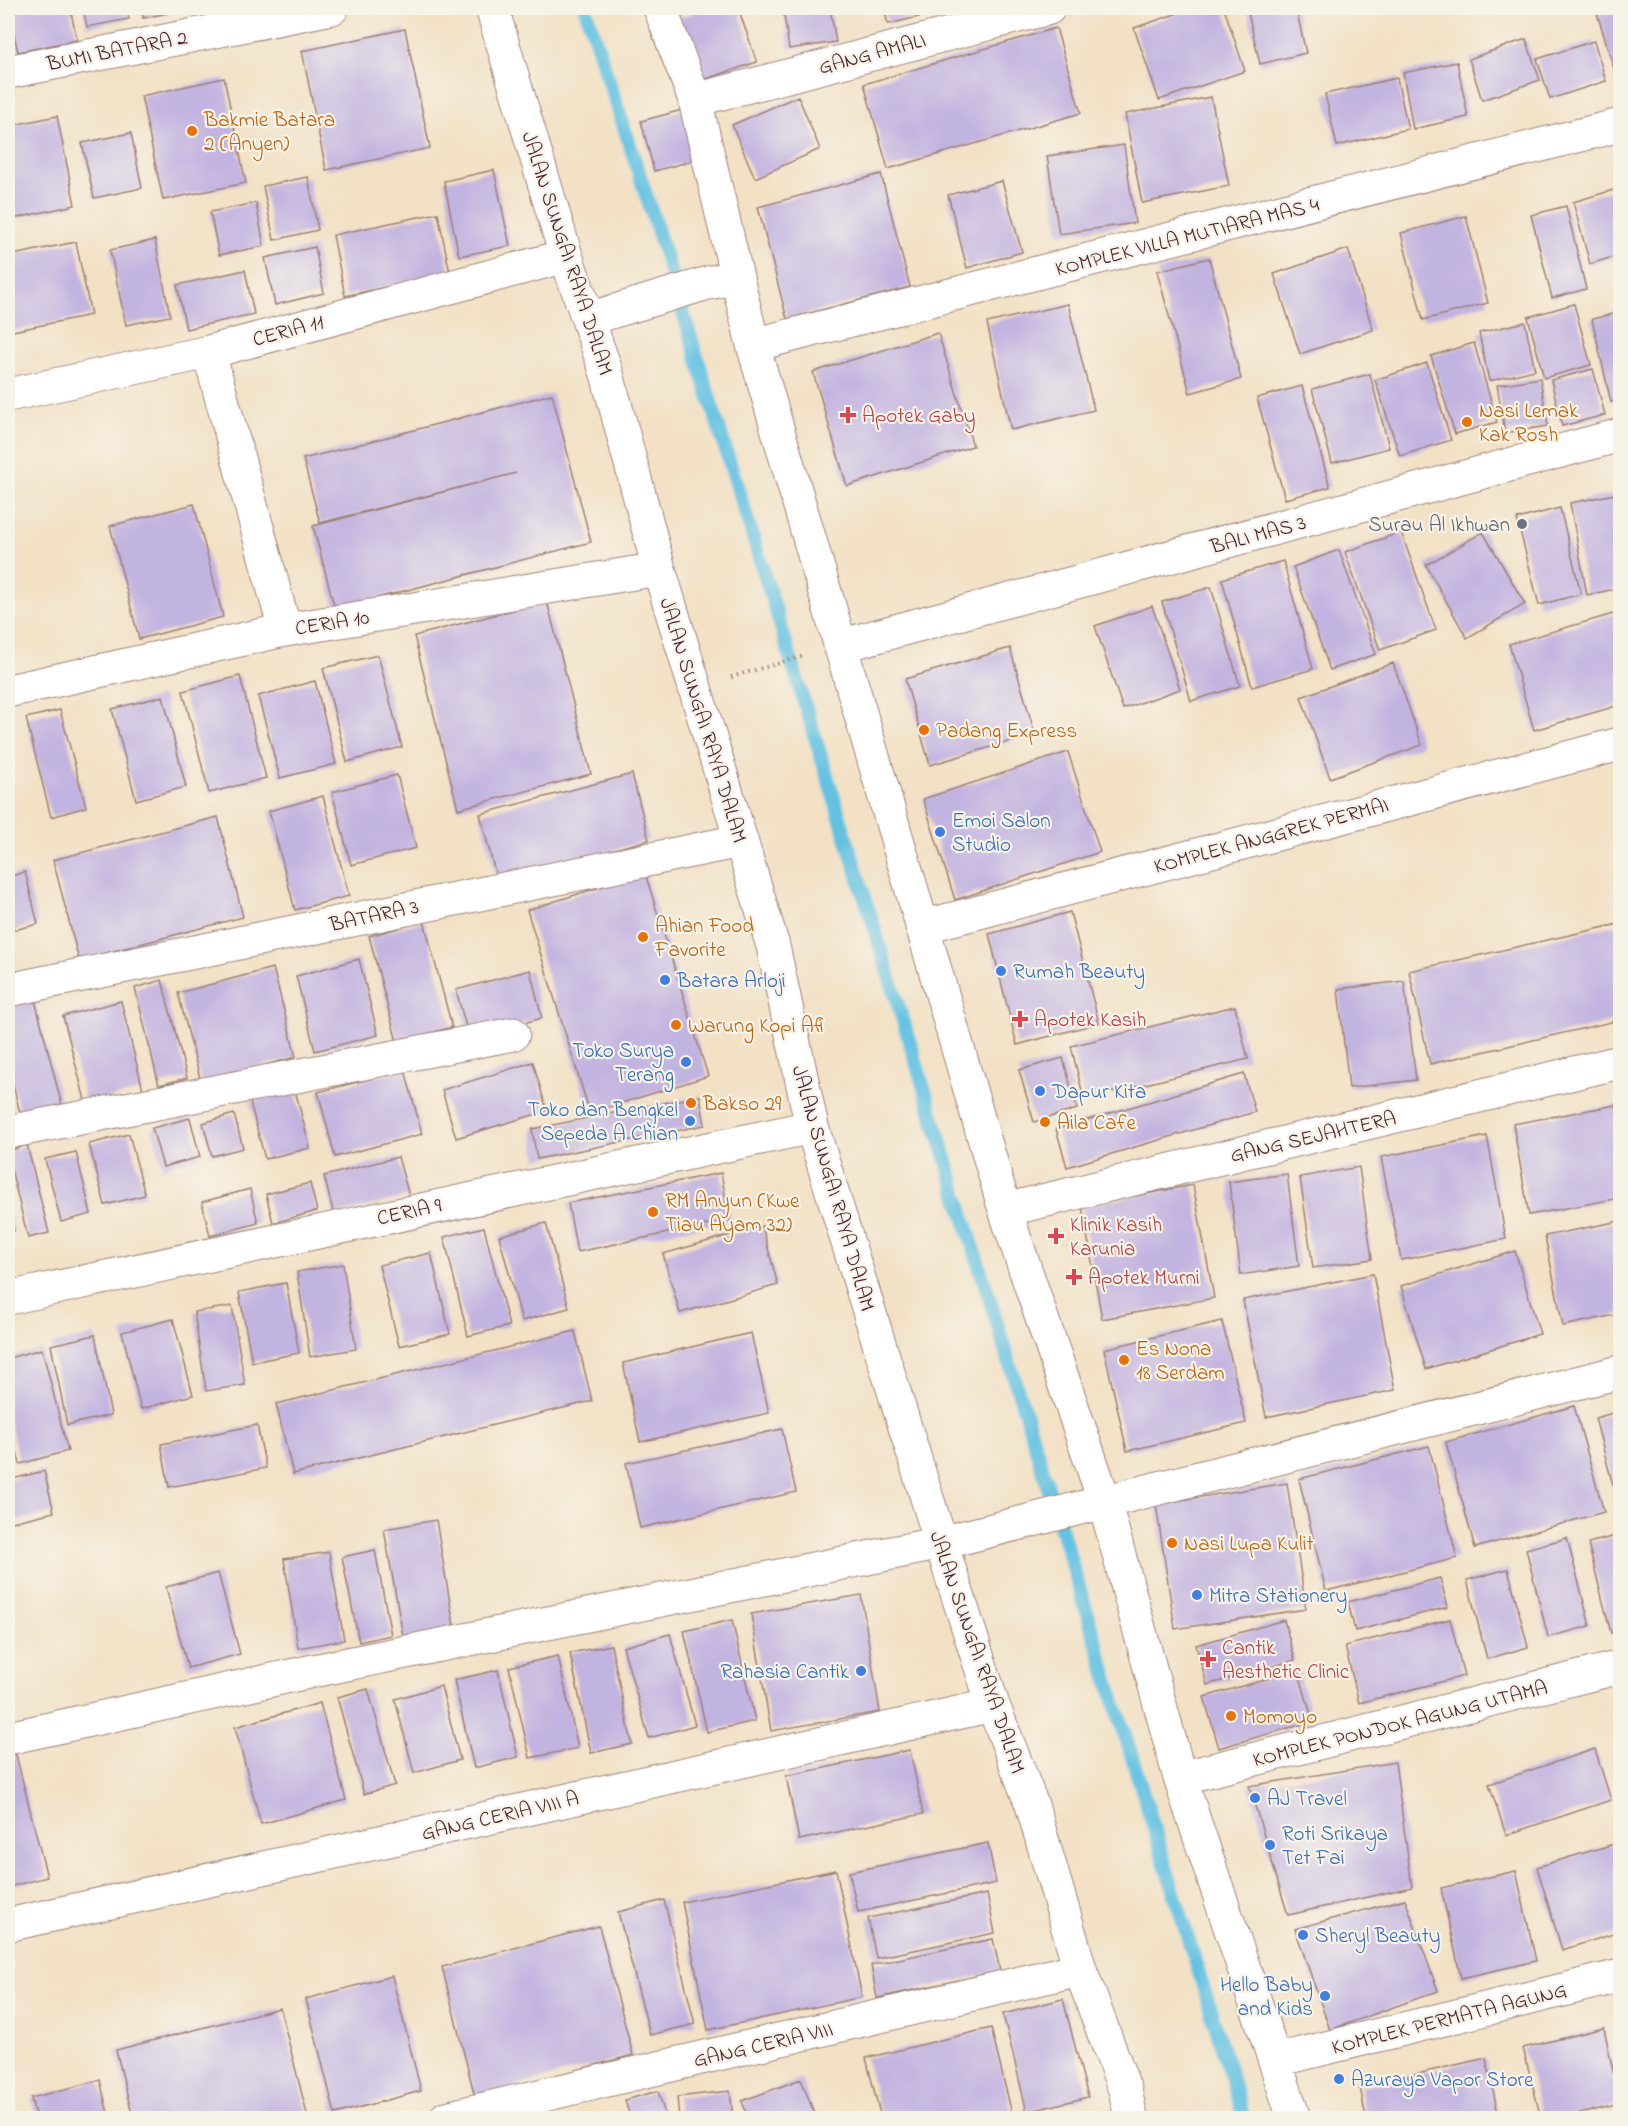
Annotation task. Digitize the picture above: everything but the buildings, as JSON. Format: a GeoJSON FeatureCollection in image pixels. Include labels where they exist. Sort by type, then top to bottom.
{"type":"FeatureCollection","features":[{"type":"Feature","properties":{"kind":"street","name":"BUMI BATARA 2"},"geometry":{"type":"LineString","coordinates":[[8,72],[332,8]]}},
{"type":"Feature","properties":{"kind":"street","name":"JALAN SUNGAI RAYA DALAM"},"geometry":{"type":"LineString","coordinates":[[492,8],[566,256],[607,374],[659,569],[773,946],[812,1127],[993,1706],[1032,1805],[1080,1969],[1125,2090],[1131,2118]]}},
{"type":"Feature","properties":{"kind":"street"},"geometry":{"type":"LineString","coordinates":[[660,8],[695,100],[722,280],[753,345],[827,650],[922,927],[1005,1209],[1104,1500],[1180,1778],[1277,2060],[1294,2118]]}},
{"type":"Feature","properties":{"kind":"street","name":"GANG AMALI"},"geometry":{"type":"LineString","coordinates":[[695,100],[1049,8]]}},
{"type":"Feature","properties":{"kind":"street","name":"KOMPLEK VILLA MUTIARA MAS 4"},"geometry":{"type":"LineString","coordinates":[[753,345],[1620,125]]}},
{"type":"Feature","properties":{"kind":"street","name":"CERIA 11"},"geometry":{"type":"LineString","coordinates":[[8,395],[209,352],[566,256]]}},
{"type":"Feature","properties":{"kind":"street"},"geometry":{"type":"LineString","coordinates":[[588,319],[722,280]]}},
{"type":"Feature","properties":{"kind":"street"},"geometry":{"type":"LineString","coordinates":[[209,352],[285,630]]}},
{"type":"Feature","properties":{"kind":"street","name":"BALI MAS 3"},"geometry":{"type":"LineString","coordinates":[[827,650],[1620,435]]}},
{"type":"Feature","properties":{"kind":"street","name":"CERIA 10"},"geometry":{"type":"LineString","coordinates":[[8,692],[285,630],[659,569]]}},
{"type":"Feature","properties":{"kind":"street","name":"KOMPLEK ANGGREK PERMAI"},"geometry":{"type":"LineString","coordinates":[[922,927],[1620,744]]}},
{"type":"Feature","properties":{"kind":"street","name":"BATARA 3"},"geometry":{"type":"LineString","coordinates":[[8,990],[741,840]]}},
{"type":"Feature","properties":{"kind":"street"},"geometry":{"type":"LineString","coordinates":[[8,1132],[513,1034]]}},
{"type":"Feature","properties":{"kind":"street","name":"GANG SEJAHTERA"},"geometry":{"type":"LineString","coordinates":[[1005,1209],[1620,1062]]}},
{"type":"Feature","properties":{"kind":"street","name":"CERIA 9"},"geometry":{"type":"LineString","coordinates":[[8,1298],[812,1127]]}},
{"type":"Feature","properties":{"kind":"street"},"geometry":{"type":"LineString","coordinates":[[8,1738],[313,1671],[941,1543],[1072,1508],[1620,1372]]}},
{"type":"Feature","properties":{"kind":"street","name":"KOMPLEK PONDOK AGUNG UTAMA"},"geometry":{"type":"LineString","coordinates":[[1180,1778],[1620,1667]]}},
{"type":"Feature","properties":{"kind":"street","name":"GANG CERIA VIII A"},"geometry":{"type":"LineString","coordinates":[[8,1925],[993,1706]]}},
{"type":"Feature","properties":{"kind":"street","name":"GANG CERIA VIII"},"geometry":{"type":"LineString","coordinates":[[446,2118],[1080,1969]]}},
{"type":"Feature","properties":{"kind":"street","name":"KOMPLEK PERMATA AGUNG"},"geometry":{"type":"LineString","coordinates":[[1277,2060],[1620,1976]]}},
{"type":"Feature","properties":{"kind":"path"},"geometry":{"type":"LineString","coordinates":[[724,679],[827,650]]}},
{"type":"Feature","properties":{"kind":"waterway"},"geometry":{"type":"LineString","coordinates":[[585,8],[655,222],[1244,2118]]}},
{"type":"Feature","properties":{"kind":"place","name":"Bakmie Batara 2 (Anyen)"},"geometry":{"type":"Point","coordinates":[192,131]}},
{"type":"Feature","properties":{"kind":"place","name":"Apotek Gaby"},"geometry":{"type":"Point","coordinates":[848,415]}},
{"type":"Feature","properties":{"kind":"place","name":"Nasi Lemak Kak Rosh"},"geometry":{"type":"Point","coordinates":[1467,422]}},
{"type":"Feature","properties":{"kind":"place","name":"Surau Al Ikhwan"},"geometry":{"type":"Point","coordinates":[1522,524]}},
{"type":"Feature","properties":{"kind":"place","name":"Padang Express"},"geometry":{"type":"Point","coordinates":[924,730]}},
{"type":"Feature","properties":{"kind":"place","name":"Emoi Salon Studio"},"geometry":{"type":"Point","coordinates":[940,832]}},
{"type":"Feature","properties":{"kind":"place","name":"Ahian Food Favorite"},"geometry":{"type":"Point","coordinates":[643,937]}},
{"type":"Feature","properties":{"kind":"place","name":"Rumah Beauty"},"geometry":{"type":"Point","coordinates":[1001,971]}},
{"type":"Feature","properties":{"kind":"place","name":"Batara Arloji"},"geometry":{"type":"Point","coordinates":[665,980]}},
{"type":"Feature","properties":{"kind":"place","name":"Apotek Kasih"},"geometry":{"type":"Point","coordinates":[1020,1019]}},
{"type":"Feature","properties":{"kind":"place","name":"Warung Kopi Afi"},"geometry":{"type":"Point","coordinates":[676,1025]}},
{"type":"Feature","properties":{"kind":"place","name":"Toko Surya Terang"},"geometry":{"type":"Point","coordinates":[686,1062]}},
{"type":"Feature","properties":{"kind":"place","name":"Dapur Kita"},"geometry":{"type":"Point","coordinates":[1040,1091]}},
{"type":"Feature","properties":{"kind":"place","name":"Bakso 29"},"geometry":{"type":"Point","coordinates":[691,1103]}},
{"type":"Feature","properties":{"kind":"place","name":"Toko dan Bengkel Sepeda A Chian"},"geometry":{"type":"Point","coordinates":[690,1121]}},
{"type":"Feature","properties":{"kind":"place","name":"Aila Cafe"},"geometry":{"type":"Point","coordinates":[1045,1122]}},
{"type":"Feature","properties":{"kind":"place","name":"RM Anyun (Kwe Tiau Ayam 32)"},"geometry":{"type":"Point","coordinates":[653,1212]}},
{"type":"Feature","properties":{"kind":"place","name":"Klinik Kasih Karunia"},"geometry":{"type":"Point","coordinates":[1056,1236]}},
{"type":"Feature","properties":{"kind":"place","name":"Apotek Murni"},"geometry":{"type":"Point","coordinates":[1074,1277]}},
{"type":"Feature","properties":{"kind":"place","name":"Es Nona 18 Serdam"},"geometry":{"type":"Point","coordinates":[1124,1360]}},
{"type":"Feature","properties":{"kind":"place","name":"Nasi Lupa Kulit"},"geometry":{"type":"Point","coordinates":[1172,1543]}},
{"type":"Feature","properties":{"kind":"place","name":"Mitra Stationery"},"geometry":{"type":"Point","coordinates":[1197,1595]}},
{"type":"Feature","properties":{"kind":"place","name":"Cantik Aesthetic Clinic"},"geometry":{"type":"Point","coordinates":[1208,1659]}},
{"type":"Feature","properties":{"kind":"place","name":"Rahasia Cantik"},"geometry":{"type":"Point","coordinates":[861,1671]}},
{"type":"Feature","properties":{"kind":"place","name":"Momoyo"},"geometry":{"type":"Point","coordinates":[1231,1716]}},
{"type":"Feature","properties":{"kind":"place","name":"AJ Travel"},"geometry":{"type":"Point","coordinates":[1255,1798]}},
{"type":"Feature","properties":{"kind":"place","name":"Roti Srikaya Tet Fai"},"geometry":{"type":"Point","coordinates":[1270,1845]}},
{"type":"Feature","properties":{"kind":"place","name":"Sheryl Beauty"},"geometry":{"type":"Point","coordinates":[1303,1935]}},
{"type":"Feature","properties":{"kind":"place","name":"Hello Baby and Kids"},"geometry":{"type":"Point","coordinates":[1325,1996]}},
{"type":"Feature","properties":{"kind":"place","name":"Azuraya Vapor Store"},"geometry":{"type":"Point","coordinates":[1339,2079]}}]}
